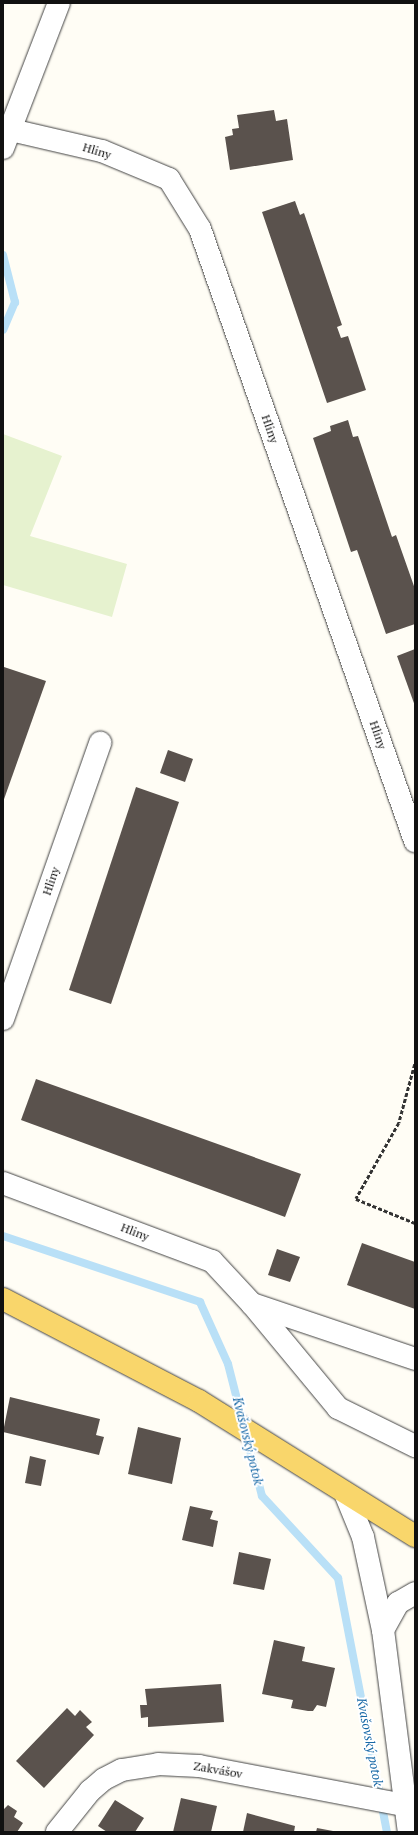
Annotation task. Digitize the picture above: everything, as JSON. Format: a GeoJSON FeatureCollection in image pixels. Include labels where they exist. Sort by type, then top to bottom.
{"type":"FeatureCollection","features":[{"type":"Feature","properties":{"kind":"main road"},"geometry":{"type":"LineString","coordinates":[[3,1299],[199,1401],[415,1536]]}},
{"type":"Feature","properties":{"kind":"street","name":"Hliny"},"geometry":{"type":"LineString","coordinates":[[60,3],[7,139],[102,151],[169,179],[200,229],[415,841]]}},
{"type":"Feature","properties":{"kind":"street","name":"Hliny"},"geometry":{"type":"LineString","coordinates":[[3,1019],[100,742]]}},
{"type":"Feature","properties":{"kind":"street","name":"Hliny"},"geometry":{"type":"LineString","coordinates":[[3,1183],[212,1261],[252,1304],[338,1408],[415,1446]]}},
{"type":"Feature","properties":{"kind":"street","name":"Hliny"},"geometry":{"type":"LineString","coordinates":[[252,1304],[415,1359]]}},
{"type":"Feature","properties":{"kind":"street"},"geometry":{"type":"LineString","coordinates":[[345,1493],[363,1537],[407,1752],[388,1802],[409,1832]]}},
{"type":"Feature","properties":{"kind":"street"},"geometry":{"type":"LineString","coordinates":[[383,1630],[398,1603],[415,1593]]}},
{"type":"Feature","properties":{"kind":"street","name":"Zakvášov"},"geometry":{"type":"LineString","coordinates":[[57,1832],[90,1790],[104,1778],[139,1766],[175,1763],[199,1766],[388,1802]]}},
{"type":"Feature","properties":{"kind":"path"},"geometry":{"type":"LineString","coordinates":[[415,1064],[399,1123],[356,1199],[415,1223]]}},
{"type":"Feature","properties":{"kind":"green space"},"geometry":{"type":"Polygon","coordinates":[[[3,434],[62,456],[30,536],[127,564],[112,617],[3,585],[3,434]]]}},
{"type":"Feature","properties":{"kind":"building"},"geometry":{"type":"Polygon","coordinates":[[[274,110],[276,121],[287,119],[293,160],[230,170],[225,137],[233,135],[232,129],[239,128],[237,115],[274,110]]]}},
{"type":"Feature","properties":{"kind":"building"},"geometry":{"type":"Polygon","coordinates":[[[295,201],[300,215],[304,213],[342,325],[337,327],[341,338],[348,336],[366,390],[327,403],[262,212],[295,201]]]}},
{"type":"Feature","properties":{"kind":"building"},"geometry":{"type":"Polygon","coordinates":[[[348,420],[353,437],[358,436],[392,537],[396,535],[415,589],[415,624],[386,634],[357,550],[351,552],[313,438],[331,431],[330,426],[348,420]]]}},
{"type":"Feature","properties":{"kind":"building"},"geometry":{"type":"Polygon","coordinates":[[[415,649],[415,706],[397,656],[415,649]]]}},
{"type":"Feature","properties":{"kind":"building"},"geometry":{"type":"Polygon","coordinates":[[[4,667],[46,681],[3,802],[3,670],[4,667]]]}},
{"type":"Feature","properties":{"kind":"building"},"geometry":{"type":"Polygon","coordinates":[[[168,750],[193,759],[185,782],[160,773],[168,750]]]}},
{"type":"Feature","properties":{"kind":"building"},"geometry":{"type":"Polygon","coordinates":[[[136,787],[179,802],[111,1004],[69,990],[136,787]]]}},
{"type":"Feature","properties":{"kind":"building"},"geometry":{"type":"Polygon","coordinates":[[[36,1079],[301,1174],[285,1217],[21,1120],[36,1079]]]}},
{"type":"Feature","properties":{"kind":"building"},"geometry":{"type":"Polygon","coordinates":[[[362,1243],[415,1262],[415,1309],[347,1285],[362,1243]]]}},
{"type":"Feature","properties":{"kind":"building"},"geometry":{"type":"Polygon","coordinates":[[[277,1249],[300,1257],[290,1282],[268,1275],[277,1249]]]}},
{"type":"Feature","properties":{"kind":"building"},"geometry":{"type":"Polygon","coordinates":[[[10,1397],[100,1419],[96,1435],[104,1437],[99,1455],[3,1432],[10,1397]]]}},
{"type":"Feature","properties":{"kind":"building"},"geometry":{"type":"Polygon","coordinates":[[[138,1427],[181,1438],[172,1484],[128,1474],[138,1427]]]}},
{"type":"Feature","properties":{"kind":"building"},"geometry":{"type":"Polygon","coordinates":[[[30,1456],[46,1460],[41,1486],[25,1483],[30,1456]]]}},
{"type":"Feature","properties":{"kind":"building"},"geometry":{"type":"Polygon","coordinates":[[[190,1506],[213,1511],[210,1519],[218,1521],[213,1547],[182,1540],[190,1506]]]}},
{"type":"Feature","properties":{"kind":"building"},"geometry":{"type":"Polygon","coordinates":[[[239,1552],[271,1559],[264,1590],[233,1584],[239,1552]]]}},
{"type":"Feature","properties":{"kind":"building"},"geometry":{"type":"Polygon","coordinates":[[[274,1640],[305,1647],[302,1661],[335,1668],[326,1707],[317,1705],[313,1711],[291,1708],[293,1700],[262,1694],[274,1640]]]}},
{"type":"Feature","properties":{"kind":"building"},"geometry":{"type":"Polygon","coordinates":[[[221,1684],[224,1722],[148,1727],[148,1717],[141,1718],[140,1705],[147,1705],[145,1689],[221,1684]]]}},
{"type":"Feature","properties":{"kind":"building"},"geometry":{"type":"Polygon","coordinates":[[[67,1708],[75,1716],[80,1710],[92,1722],[86,1727],[94,1735],[44,1788],[16,1761],[67,1708]]]}},
{"type":"Feature","properties":{"kind":"building"},"geometry":{"type":"Polygon","coordinates":[[[181,1798],[217,1806],[211,1832],[173,1832],[181,1798]]]}},
{"type":"Feature","properties":{"kind":"building"},"geometry":{"type":"Polygon","coordinates":[[[115,1800],[144,1818],[135,1832],[107,1832],[98,1826],[115,1800]]]}},
{"type":"Feature","properties":{"kind":"building"},"geometry":{"type":"Polygon","coordinates":[[[8,1805],[17,1811],[14,1817],[23,1823],[17,1832],[3,1832],[3,1810],[8,1805]]]}},
{"type":"Feature","properties":{"kind":"building"},"geometry":{"type":"Polygon","coordinates":[[[247,1813],[295,1826],[294,1832],[243,1832],[247,1813]]]}},
{"type":"Feature","properties":{"kind":"building"},"geometry":{"type":"Polygon","coordinates":[[[317,1828],[333,1831],[333,1832],[316,1832],[317,1828]]]}},
{"type":"Feature","properties":{"kind":"waterway","name":"Kvašovský potok"},"geometry":{"type":"LineString","coordinates":[[3,255],[15,302],[3,330]]}},
{"type":"Feature","properties":{"kind":"waterway","name":"Kvašovský potok"},"geometry":{"type":"LineString","coordinates":[[3,1236],[200,1302],[228,1364],[243,1423]]}},
{"type":"Feature","properties":{"kind":"waterway","name":"Kvašovský potok"},"geometry":{"type":"LineString","coordinates":[[246,1435],[262,1496],[338,1578],[387,1832]]}}]}
